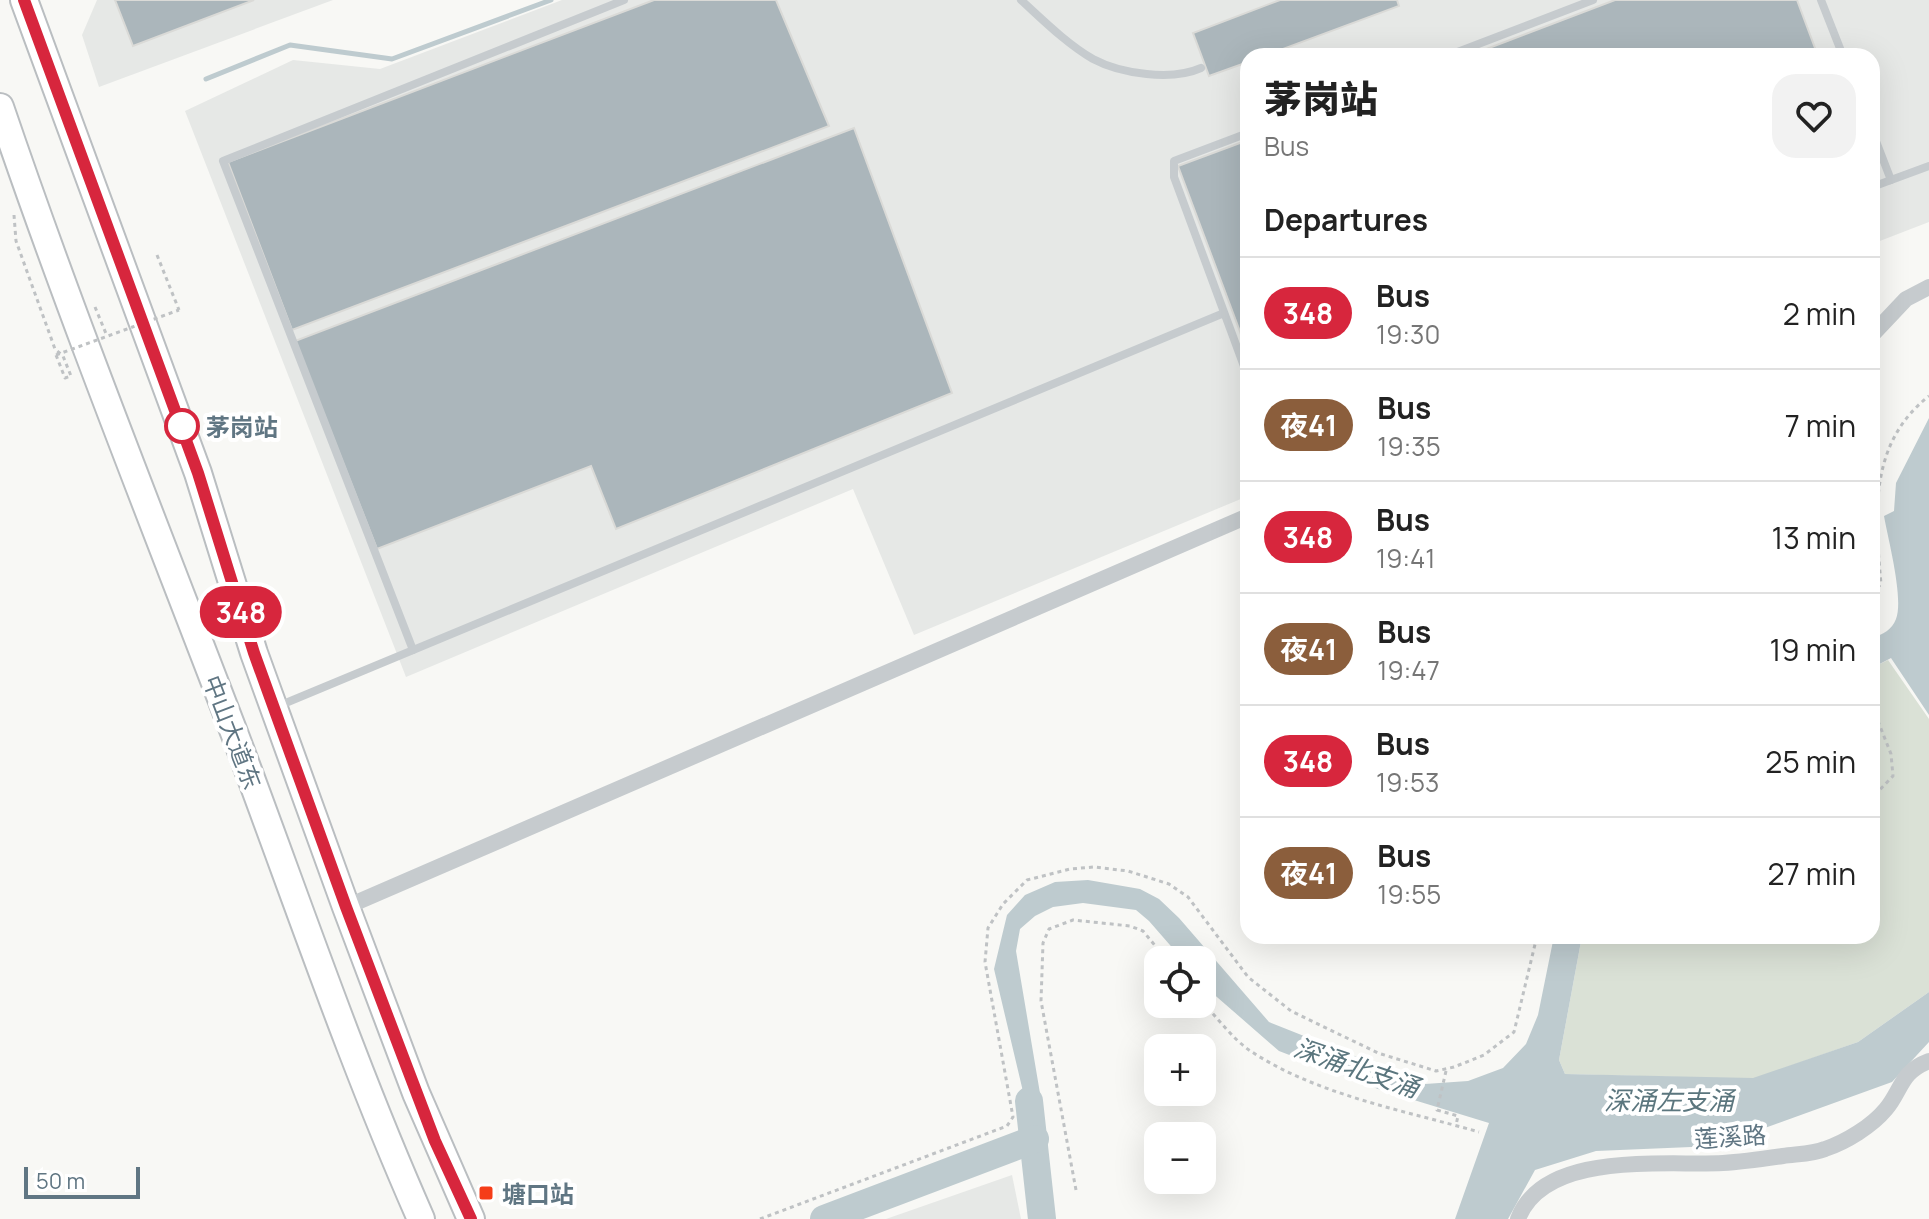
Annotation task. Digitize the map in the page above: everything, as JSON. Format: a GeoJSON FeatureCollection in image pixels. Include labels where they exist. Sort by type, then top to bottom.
{"type":"FeatureCollection","features":[{"type":"Feature","properties":{"kind":"highway","name":"中山大道东"},"geometry":{"type":"LineString","coordinates":[[24,0],[198,473],[254,653],[346,907],[435,1141],[471,1219]]}},
{"type":"Feature","properties":{"kind":"highway","name":"中山大道东"},"geometry":{"type":"LineString","coordinates":[[0,107],[88,352],[263,811],[337,1015],[421,1219]]}},
{"type":"Feature","properties":{"kind":"street"},"geometry":{"type":"LineString","coordinates":[[1880,327],[1906,299],[1929,287]]}},
{"type":"Feature","properties":{"kind":"street"},"geometry":{"type":"LineString","coordinates":[[346,907],[1240,519]]}},
{"type":"Feature","properties":{"kind":"street","name":"莲溪路"},"geometry":{"type":"LineString","coordinates":[[1518,1219],[1530,1197],[1571,1174],[1659,1162],[1724,1163],[1824,1149],[1877,1119],[1889,1106],[1907,1075],[1929,1061]]}},
{"type":"Feature","properties":{"kind":"lane"},"geometry":{"type":"LineString","coordinates":[[413,650],[223,161],[624,0]]}},
{"type":"Feature","properties":{"kind":"lane"},"geometry":{"type":"LineString","coordinates":[[1021,0],[1094,60],[1140,74],[1186,75],[1201,68]]}},
{"type":"Feature","properties":{"kind":"lane"},"geometry":{"type":"LineString","coordinates":[[1468,48],[1593,0]]}},
{"type":"Feature","properties":{"kind":"lane"},"geometry":{"type":"LineString","coordinates":[[1821,0],[1840,48]]}},
{"type":"Feature","properties":{"kind":"lane"},"geometry":{"type":"LineString","coordinates":[[1240,136],[1174,161],[1174,177],[1240,356]]}},
{"type":"Feature","properties":{"kind":"lane"},"geometry":{"type":"LineString","coordinates":[[1880,152],[1891,180]]}},
{"type":"Feature","properties":{"kind":"lane"},"geometry":{"type":"LineString","coordinates":[[1880,184],[1929,166]]}},
{"type":"Feature","properties":{"kind":"lane"},"geometry":{"type":"LineString","coordinates":[[274,707],[1224,313]]}},
{"type":"Feature","properties":{"kind":"path"},"geometry":{"type":"LineString","coordinates":[[11,205],[15,216],[16,241],[55,349],[63,356],[71,376],[65,378],[56,355],[179,310],[157,255]]}},
{"type":"Feature","properties":{"kind":"path"},"geometry":{"type":"LineString","coordinates":[[1880,478],[1882,461],[1910,411],[1929,396]]}},
{"type":"Feature","properties":{"kind":"path"},"geometry":{"type":"LineString","coordinates":[[1880,726],[1891,754],[1893,776],[1880,790]]}},
{"type":"Feature","properties":{"kind":"path"},"geometry":{"type":"LineString","coordinates":[[760,1219],[1007,1126],[1013,1117],[985,962],[988,928],[1003,904],[1027,880],[1070,869],[1094,867],[1128,871],[1169,884],[1188,897],[1248,977],[1291,1011],[1378,1053],[1436,1071],[1484,1055],[1514,1032],[1535,944]]}},
{"type":"Feature","properties":{"kind":"path"},"geometry":{"type":"LineString","coordinates":[[1076,1190],[1041,1001],[1043,943],[1049,929],[1073,920],[1130,926],[1143,931],[1155,946]]}},
{"type":"Feature","properties":{"kind":"path"},"geometry":{"type":"LineString","coordinates":[[1216,1017],[1246,1048],[1275,1065],[1356,1097],[1479,1132]]}},
{"type":"Feature","properties":{"kind":"path"},"geometry":{"type":"LineString","coordinates":[[1446,1069],[1437,1110],[1458,1116],[1456,1125]]}},
{"type":"Feature","properties":{"kind":"shaded area"},"geometry":{"type":"Polygon","coordinates":[[[97,0],[333,0],[99,87],[82,35],[97,0]]]}},
{"type":"Feature","properties":{"kind":"shaded area"},"geometry":{"type":"Polygon","coordinates":[[[562,0],[1929,0],[1929,222],[1880,241],[1880,48],[1240,48],[1240,499],[914,635],[853,489],[406,677],[185,111],[293,60],[380,69],[562,0]]]}},
{"type":"Feature","properties":{"kind":"shaded area"},"geometry":{"type":"Polygon","coordinates":[[[1888,660],[1929,719],[1929,992],[1858,1042],[1753,1079],[1565,1074],[1559,1060],[1581,944],[1880,944],[1880,664],[1888,660]]]}},
{"type":"Feature","properties":{"kind":"shaded area"},"geometry":{"type":"Polygon","coordinates":[[[1012,1175],[1021,1219],[886,1219],[1012,1175]]]}},
{"type":"Feature","properties":{"kind":"water"},"geometry":{"type":"Polygon","coordinates":[[[1929,418],[1929,715],[1891,658],[1880,664],[1880,634],[1892,626],[1898,610],[1897,584],[1884,516],[1894,511],[1896,483],[1929,418]]]}},
{"type":"Feature","properties":{"kind":"water"},"geometry":{"type":"Polygon","coordinates":[[[1088,880],[1140,889],[1159,899],[1203,946],[1171,946],[1136,910],[1083,903],[1053,907],[1035,916],[1020,929],[1016,951],[1044,1117],[1055,1219],[1042,1219],[1043,1176],[994,969],[1007,915],[1025,895],[1055,882],[1088,880]]]}},
{"type":"Feature","properties":{"kind":"water","name":"深涌左支涌"},"geometry":{"type":"Polygon","coordinates":[[[1552,944],[1581,944],[1559,1060],[1565,1074],[1753,1078],[1858,1042],[1929,992],[1929,1042],[1892,1082],[1715,1146],[1596,1151],[1535,1170],[1508,1219],[1455,1219],[1489,1123],[1378,1089],[1279,1051],[1216,996],[1216,961],[1269,1022],[1425,1084],[1468,1081],[1503,1068],[1526,1044],[1538,1015],[1552,944]]]}},
{"type":"Feature","properties":{"kind":"building"},"geometry":{"type":"Polygon","coordinates":[[[115,0],[254,0],[133,46],[115,0]]]}},
{"type":"Feature","properties":{"kind":"building"},"geometry":{"type":"Polygon","coordinates":[[[654,0],[776,0],[829,126],[292,330],[228,162],[654,0]]]}},
{"type":"Feature","properties":{"kind":"building"},"geometry":{"type":"Polygon","coordinates":[[[1280,0],[1397,0],[1399,6],[1286,48],[1240,48],[1240,65],[1209,76],[1193,33],[1280,0]]]}},
{"type":"Feature","properties":{"kind":"building"},"geometry":{"type":"Polygon","coordinates":[[[1615,0],[1797,0],[1815,48],[1489,48],[1615,0]]]}},
{"type":"Feature","properties":{"kind":"building"},"geometry":{"type":"Polygon","coordinates":[[[854,128],[952,393],[616,529],[591,466],[377,549],[295,341],[854,128]]]}},
{"type":"Feature","properties":{"kind":"building"},"geometry":{"type":"Polygon","coordinates":[[[1240,143],[1240,332],[1178,166],[1240,143]]]}},
{"type":"Feature","properties":{"kind":"waterway"},"geometry":{"type":"LineString","coordinates":[[206,79],[290,45],[392,59],[551,0]]}},
{"type":"Feature","properties":{"kind":"waterway","name":"深涌北支涌"},"geometry":{"type":"LineString","coordinates":[[1029,1101],[1042,1219]]}},
{"type":"Feature","properties":{"kind":"waterway"},"geometry":{"type":"LineString","coordinates":[[824,1219],[1035,1139]]}},
{"type":"Feature","properties":{"kind":"bus line","name":"348"},"geometry":{"type":"LineString","coordinates":[[24,0],[198,473],[254,653],[346,907],[435,1141],[471,1219]]}},
{"type":"Feature","properties":{"kind":"place","name":"茅岗站"},"geometry":{"type":"Point","coordinates":[182,426]}},
{"type":"Feature","properties":{"kind":"place","name":"塘口站"},"geometry":{"type":"Point","coordinates":[486,1193]}}]}
